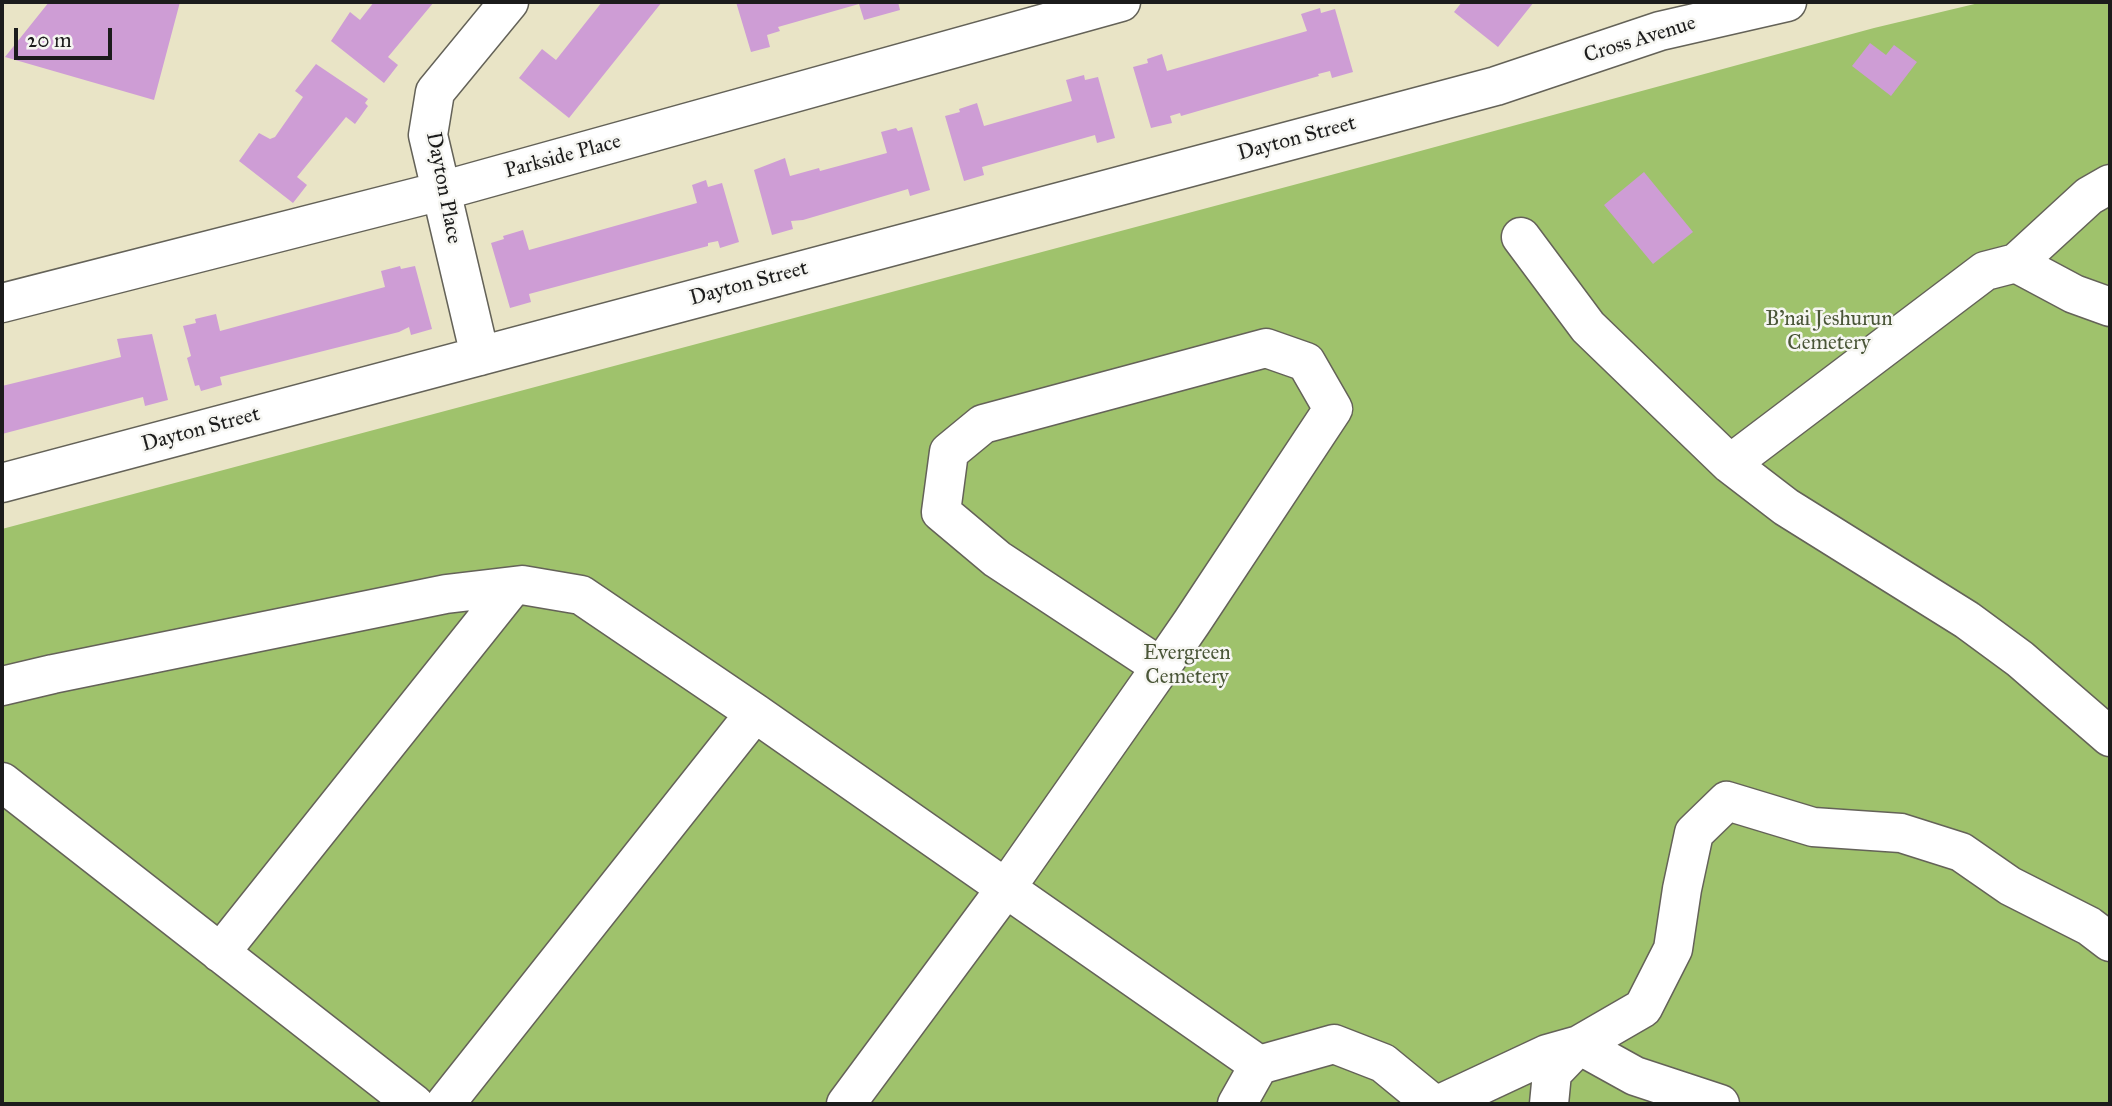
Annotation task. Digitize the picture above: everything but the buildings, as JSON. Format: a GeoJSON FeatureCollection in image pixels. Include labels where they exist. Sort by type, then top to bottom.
{"type":"FeatureCollection","features":[{"type":"Feature","properties":{"kind":"street","name":"Dayton Place"},"geometry":{"type":"LineString","coordinates":[[480,356],[428,135],[435,92],[509,2]]}},
{"type":"Feature","properties":{"kind":"street","name":"Parkside Place"},"geometry":{"type":"LineString","coordinates":[[2,303],[441,191],[1121,2]]}},
{"type":"Feature","properties":{"kind":"street","name":"Cross Avenue"},"geometry":{"type":"LineString","coordinates":[[1496,86],[1656,16],[1787,2]]}},
{"type":"Feature","properties":{"kind":"street","name":"Dayton Street"},"geometry":{"type":"LineString","coordinates":[[2,483],[1496,86]]}},
{"type":"Feature","properties":{"kind":"street"},"geometry":{"type":"LineString","coordinates":[[1730,464],[1985,271],[2016,263],[2089,196],[2110,184]]}},
{"type":"Feature","properties":{"kind":"street"},"geometry":{"type":"LineString","coordinates":[[1521,237],[1588,327],[1730,464],[1786,507],[1967,620],[2020,659],[2110,737]]}},
{"type":"Feature","properties":{"kind":"street"},"geometry":{"type":"LineString","coordinates":[[2016,263],[2074,294],[2110,307]]}},
{"type":"Feature","properties":{"kind":"street"},"geometry":{"type":"LineString","coordinates":[[846,1104],[1006,888],[1161,667],[1333,409],[1306,362],[1266,348],[983,425],[950,452],[942,512],[997,559],[1161,667]]}},
{"type":"Feature","properties":{"kind":"street"},"geometry":{"type":"LineString","coordinates":[[2,686],[446,594],[522,585],[580,595],[755,713],[1259,1065]]}},
{"type":"Feature","properties":{"kind":"street"},"geometry":{"type":"LineString","coordinates":[[220,953],[512,587]]}},
{"type":"Feature","properties":{"kind":"street"},"geometry":{"type":"LineString","coordinates":[[445,1104],[755,713]]}},
{"type":"Feature","properties":{"kind":"street"},"geometry":{"type":"LineString","coordinates":[[2,782],[414,1104]]}},
{"type":"Feature","properties":{"kind":"street"},"geometry":{"type":"LineString","coordinates":[[1440,1104],[1548,1054],[1579,1045],[1643,1008],[1674,948],[1682,889],[1694,833],[1727,802],[1813,827],[1901,833],[1961,852],[2010,887],[2090,926],[2110,942]]}},
{"type":"Feature","properties":{"kind":"street"},"geometry":{"type":"LineString","coordinates":[[1237,1104],[1259,1065],[1334,1044],[1383,1063],[1433,1104]]}},
{"type":"Feature","properties":{"kind":"street"},"geometry":{"type":"LineString","coordinates":[[1549,1104],[1552,1073],[1579,1045]]}},
{"type":"Feature","properties":{"kind":"street"},"geometry":{"type":"LineString","coordinates":[[1579,1045],[1635,1076],[1720,1104]]}},
{"type":"Feature","properties":{"kind":"green space","name":"Evergreen Cemetery"},"geometry":{"type":"Polygon","coordinates":[[[1983,2],[2110,2],[2110,1104],[2,1104],[2,529],[1874,28],[1983,2]]]}},
{"type":"Feature","properties":{"kind":"park label","name":"B'nai Jeshurun Cemetery"},"geometry":{"type":"Point","coordinates":[1829,332]}}]}
